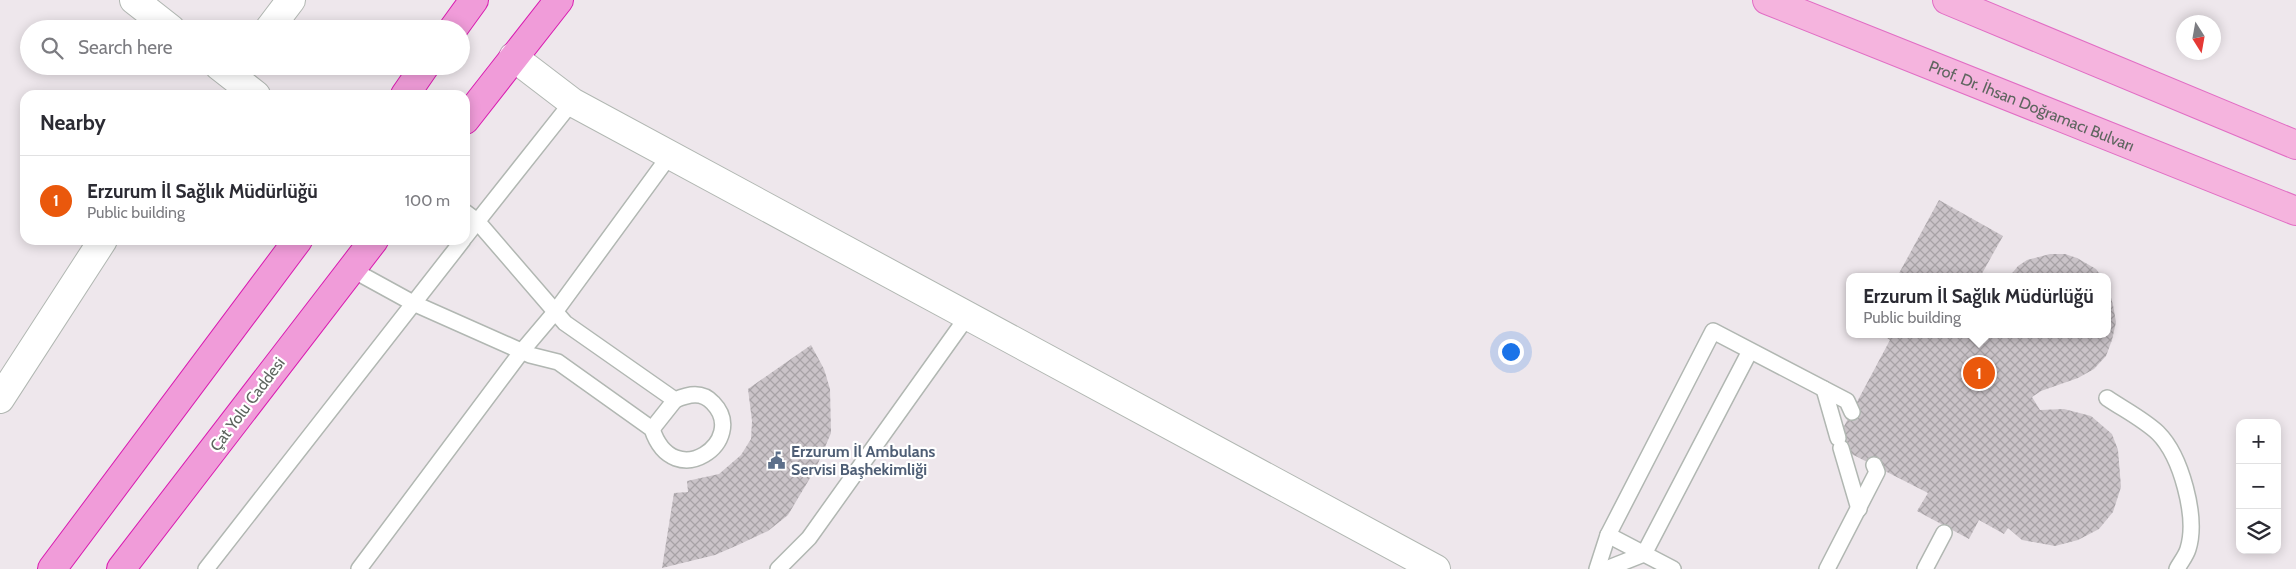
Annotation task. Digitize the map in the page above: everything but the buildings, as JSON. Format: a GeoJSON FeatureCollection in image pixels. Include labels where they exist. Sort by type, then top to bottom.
{"type":"FeatureCollection","features":[{"type":"Feature","properties":{"kind":"highway"},"geometry":{"type":"LineString","coordinates":[[460,20],[474,0]]}},
{"type":"Feature","properties":{"kind":"highway"},"geometry":{"type":"LineString","coordinates":[[470,113],[559,0]]}},
{"type":"Feature","properties":{"kind":"highway"},"geometry":{"type":"LineString","coordinates":[[409,90],[419,75]]}},
{"type":"Feature","properties":{"kind":"highway"},"geometry":{"type":"LineString","coordinates":[[52,569],[294,245]]}},
{"type":"Feature","properties":{"kind":"highway","name":"Çat Yolu Caddesi"},"geometry":{"type":"LineString","coordinates":[[121,569],[370,245]]}},
{"type":"Feature","properties":{"kind":"main road","name":"Prof. Dr. İhsan Doğramacı Bulvarı"},"geometry":{"type":"LineString","coordinates":[[1767,0],[2296,211]]}},
{"type":"Feature","properties":{"kind":"main road"},"geometry":{"type":"LineString","coordinates":[[1947,0],[2296,145]]}},
{"type":"Feature","properties":{"kind":"street"},"geometry":{"type":"LineString","coordinates":[[134,0],[160,20]]}},
{"type":"Feature","properties":{"kind":"street"},"geometry":{"type":"LineString","coordinates":[[276,20],[291,0]]}},
{"type":"Feature","properties":{"kind":"street"},"geometry":{"type":"LineString","coordinates":[[513,57],[572,102],[1436,569]]}},
{"type":"Feature","properties":{"kind":"street"},"geometry":{"type":"LineString","coordinates":[[227,76],[248,90]]}},
{"type":"Feature","properties":{"kind":"street"},"geometry":{"type":"LineString","coordinates":[[0,399],[100,245]]}},
{"type":"Feature","properties":{"kind":"lane"},"geometry":{"type":"LineString","coordinates":[[572,102],[471,217],[565,323],[675,400]]}},
{"type":"Feature","properties":{"kind":"lane"},"geometry":{"type":"LineString","coordinates":[[359,569],[522,351],[555,312],[670,155]]}},
{"type":"Feature","properties":{"kind":"lane"},"geometry":{"type":"LineString","coordinates":[[206,569],[459,245]]}},
{"type":"Feature","properties":{"kind":"lane"},"geometry":{"type":"LineString","coordinates":[[351,269],[413,303],[522,351],[558,362],[652,429],[656,441],[663,450],[680,460],[702,457],[718,443],[722,425],[721,416],[717,407],[709,398],[698,394],[675,400],[652,429]]}},
{"type":"Feature","properties":{"kind":"lane"},"geometry":{"type":"LineString","coordinates":[[778,569],[809,538],[967,317]]}},
{"type":"Feature","properties":{"kind":"lane"},"geometry":{"type":"LineString","coordinates":[[1597,569],[1608,535],[1713,331],[1847,401],[1852,412]]}},
{"type":"Feature","properties":{"kind":"lane"},"geometry":{"type":"LineString","coordinates":[[1606,569],[1644,554],[1750,351]]}},
{"type":"Feature","properties":{"kind":"lane"},"geometry":{"type":"LineString","coordinates":[[1824,389],[1859,509]]}},
{"type":"Feature","properties":{"kind":"lane"},"geometry":{"type":"LineString","coordinates":[[2107,398],[2158,433],[2178,465],[2186,490],[2190,527],[2188,548],[2177,569]]}},
{"type":"Feature","properties":{"kind":"lane"},"geometry":{"type":"LineString","coordinates":[[1827,569],[1877,472],[1874,465]]}},
{"type":"Feature","properties":{"kind":"lane"},"geometry":{"type":"LineString","coordinates":[[1925,569],[1944,533]]}},
{"type":"Feature","properties":{"kind":"lane"},"geometry":{"type":"LineString","coordinates":[[1608,535],[1673,569]]}},
{"type":"Feature","properties":{"kind":"place","name":"Erzurum İl Sağlık Müdürlüğü"},"geometry":{"type":"Point","coordinates":[1979,373]}},
{"type":"Feature","properties":{"kind":"place","name":"Erzurum İl Ambulans Servisi Başhekimliği"},"geometry":{"type":"Point","coordinates":[777,460]}}]}
